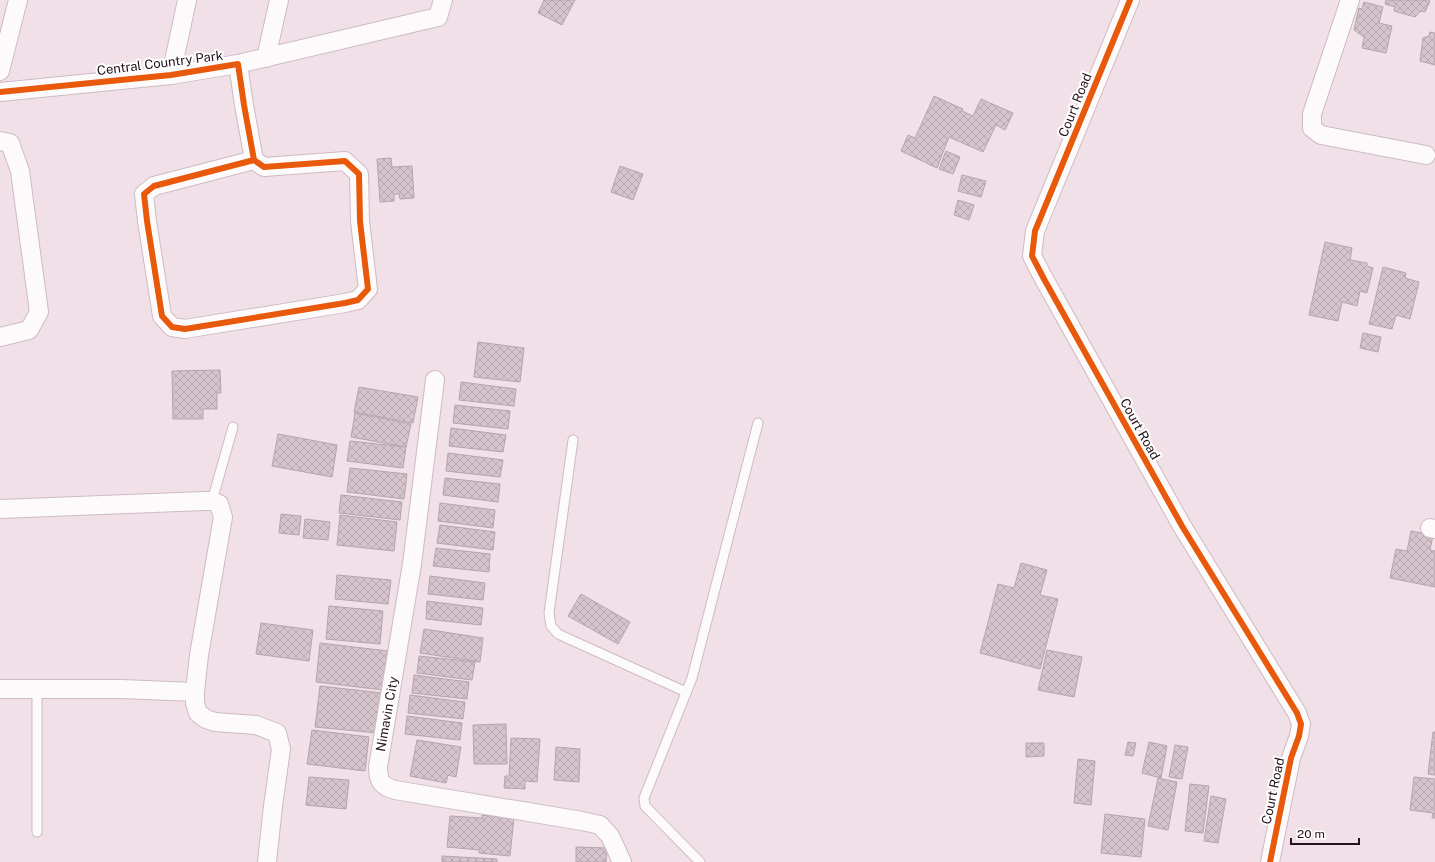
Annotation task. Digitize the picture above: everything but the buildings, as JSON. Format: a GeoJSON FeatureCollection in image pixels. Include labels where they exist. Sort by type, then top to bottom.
{"type":"FeatureCollection","features":[{"type":"Feature","properties":{"kind":"street"},"geometry":{"type":"LineString","coordinates":[[0,71],[18,0]]}},
{"type":"Feature","properties":{"kind":"street"},"geometry":{"type":"LineString","coordinates":[[171,75],[187,0]]}},
{"type":"Feature","properties":{"kind":"street"},"geometry":{"type":"LineString","coordinates":[[266,58],[279,0]]}},
{"type":"Feature","properties":{"kind":"street"},"geometry":{"type":"LineString","coordinates":[[238,64],[438,17],[443,0]]}},
{"type":"Feature","properties":{"kind":"street","name":"Court Road"},"geometry":{"type":"LineString","coordinates":[[1130,0],[1035,232],[1032,256],[1182,526],[1299,718],[1301,724],[1299,736],[1290,758],[1270,862]]}},
{"type":"Feature","properties":{"kind":"street"},"geometry":{"type":"LineString","coordinates":[[1350,0],[1312,114],[1312,128],[1321,135],[1426,155]]}},
{"type":"Feature","properties":{"kind":"street","name":"Central Country Park"},"geometry":{"type":"LineString","coordinates":[[0,92],[171,75],[238,64],[254,160]]}},
{"type":"Feature","properties":{"kind":"street"},"geometry":{"type":"LineString","coordinates":[[0,141],[10,143],[20,171],[39,312],[29,330],[0,337]]}},
{"type":"Feature","properties":{"kind":"street"},"geometry":{"type":"LineString","coordinates":[[254,160],[264,167],[345,161],[358,174],[360,221],[368,289],[358,300],[345,303],[185,329],[172,327],[162,316],[144,194],[154,186],[254,160]]}},
{"type":"Feature","properties":{"kind":"street","name":"Nimavin City"},"geometry":{"type":"LineString","coordinates":[[435,380],[412,564],[378,768],[380,782],[387,788],[395,790],[600,825],[610,836],[622,862]]}},
{"type":"Feature","properties":{"kind":"street"},"geometry":{"type":"LineString","coordinates":[[0,509],[212,501],[219,504],[223,517],[199,655],[195,703],[198,713],[206,719],[215,722],[256,725],[277,733],[281,749],[272,806],[267,862]]}},
{"type":"Feature","properties":{"kind":"street"},"geometry":{"type":"LineString","coordinates":[[0,689],[121,689],[195,692]]}},
{"type":"Feature","properties":{"kind":"lane"},"geometry":{"type":"LineString","coordinates":[[700,862],[645,806],[644,798],[692,678],[758,423]]}},
{"type":"Feature","properties":{"kind":"lane"},"geometry":{"type":"LineString","coordinates":[[212,501],[233,426]]}},
{"type":"Feature","properties":{"kind":"lane"},"geometry":{"type":"LineString","coordinates":[[573,440],[549,613],[551,626],[558,634],[686,692]]}},
{"type":"Feature","properties":{"kind":"lane"},"geometry":{"type":"LineString","coordinates":[[37,689],[37,832]]}},
{"type":"Feature","properties":{"kind":"cycle path"},"geometry":{"type":"LineString","coordinates":[[1130,0],[1035,231],[1032,256],[1182,526],[1297,713],[1301,724],[1299,736],[1291,758],[1270,862]]}},
{"type":"Feature","properties":{"kind":"cycle path"},"geometry":{"type":"LineString","coordinates":[[0,92],[171,75],[238,64],[254,160],[264,167],[345,161],[359,174],[360,221],[368,289],[358,300],[185,329],[172,327],[162,316],[144,194],[154,186],[254,160]]}}]}
